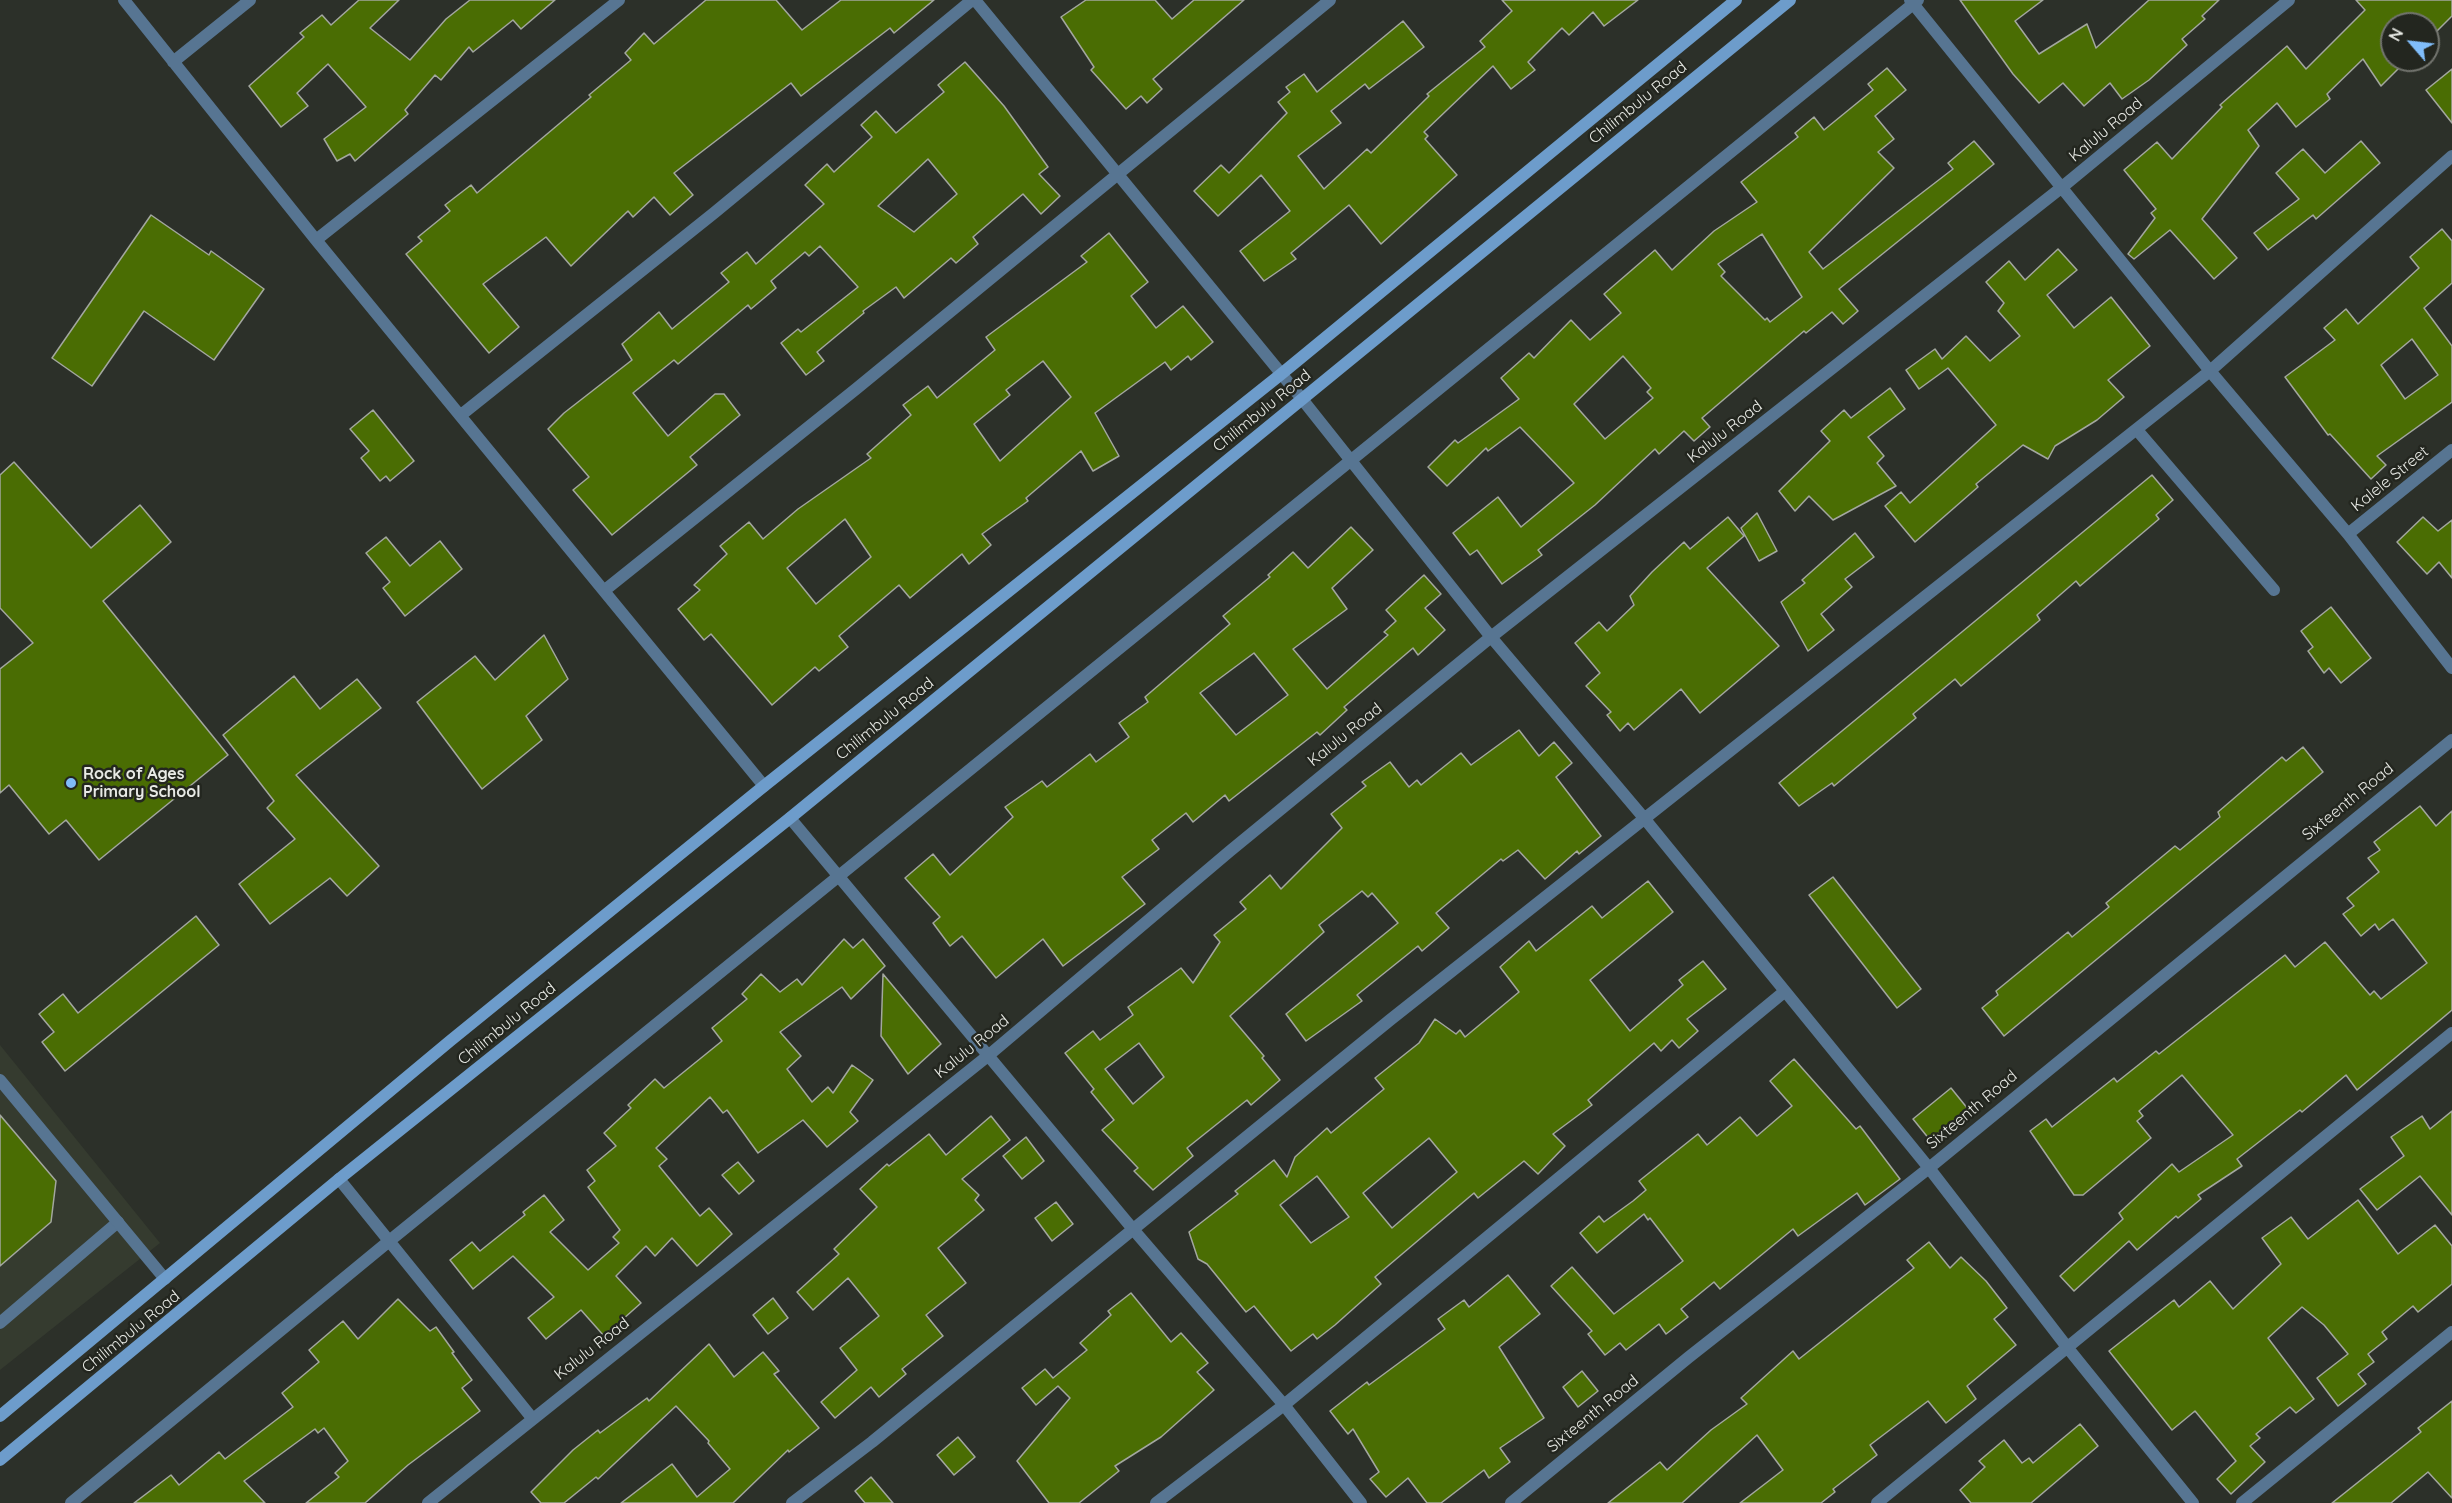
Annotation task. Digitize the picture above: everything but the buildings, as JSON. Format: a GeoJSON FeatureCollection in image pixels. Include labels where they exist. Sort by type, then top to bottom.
{"type":"FeatureCollection","features":[{"type":"Feature","properties":{"kind":"main road","name":"Chilimbulu Road"},"geometry":{"type":"LineString","coordinates":[[0,1416],[450,1041],[764,786],[1280,375],[1736,0]]}},
{"type":"Feature","properties":{"kind":"main road","name":"Chilimbulu Road"},"geometry":{"type":"LineString","coordinates":[[0,1460],[339,1179],[790,818],[1790,0]]}},
{"type":"Feature","properties":{"kind":"street"},"geometry":{"type":"LineString","coordinates":[[124,0],[316,240],[764,786]]}},
{"type":"Feature","properties":{"kind":"street"},"geometry":{"type":"LineString","coordinates":[[173,62],[250,0]]}},
{"type":"Feature","properties":{"kind":"street"},"geometry":{"type":"LineString","coordinates":[[316,240],[619,0]]}},
{"type":"Feature","properties":{"kind":"street"},"geometry":{"type":"LineString","coordinates":[[461,416],[973,0],[1302,399],[1491,637],[1644,819],[1929,1168],[2067,1347],[2193,1503]]}},
{"type":"Feature","properties":{"kind":"street"},"geometry":{"type":"LineString","coordinates":[[605,590],[856,389],[1330,0]]}},
{"type":"Feature","properties":{"kind":"street","name":"Kalulu Road"},"geometry":{"type":"LineString","coordinates":[[428,1503],[989,1055],[1230,851],[1491,637],[2061,188],[2289,0]]}},
{"type":"Feature","properties":{"kind":"street"},"geometry":{"type":"LineString","coordinates":[[71,1503],[388,1242],[1913,1],[2210,371],[2348,534],[2452,668]]}},
{"type":"Feature","properties":{"kind":"street"},"geometry":{"type":"LineString","coordinates":[[792,1503],[872,1442],[1132,1228],[1644,819],[2210,371],[2452,156]]}},
{"type":"Feature","properties":{"kind":"street"},"geometry":{"type":"LineString","coordinates":[[2137,430],[2274,590]]}},
{"type":"Feature","properties":{"kind":"street","name":"Kalele Street"},"geometry":{"type":"LineString","coordinates":[[2348,534],[2452,450]]}},
{"type":"Feature","properties":{"kind":"street","name":"Sixteenth Road"},"geometry":{"type":"LineString","coordinates":[[1511,1503],[1689,1357],[1929,1168],[2452,740]]}},
{"type":"Feature","properties":{"kind":"street"},"geometry":{"type":"LineString","coordinates":[[790,818],[1132,1228],[1284,1405],[1361,1503]]}},
{"type":"Feature","properties":{"kind":"street"},"geometry":{"type":"LineString","coordinates":[[1156,1503],[1284,1405],[1784,992]]}},
{"type":"Feature","properties":{"kind":"street"},"geometry":{"type":"LineString","coordinates":[[1877,1503],[2452,1033]]}},
{"type":"Feature","properties":{"kind":"street"},"geometry":{"type":"LineString","coordinates":[[0,1080],[165,1279]]}},
{"type":"Feature","properties":{"kind":"street"},"geometry":{"type":"LineString","coordinates":[[339,1179],[532,1418]]}},
{"type":"Feature","properties":{"kind":"street"},"geometry":{"type":"LineString","coordinates":[[0,1323],[118,1222]]}},
{"type":"Feature","properties":{"kind":"street"},"geometry":{"type":"LineString","coordinates":[[2242,1503],[2452,1332]]}},
{"type":"Feature","properties":{"kind":"shaded area"},"geometry":{"type":"Polygon","coordinates":[[[0,1045],[160,1243],[0,1370],[0,1045]]]}},
{"type":"Feature","properties":{"kind":"place","name":"Rock of Ages Primary School"},"geometry":{"type":"Point","coordinates":[71,783]}}]}
